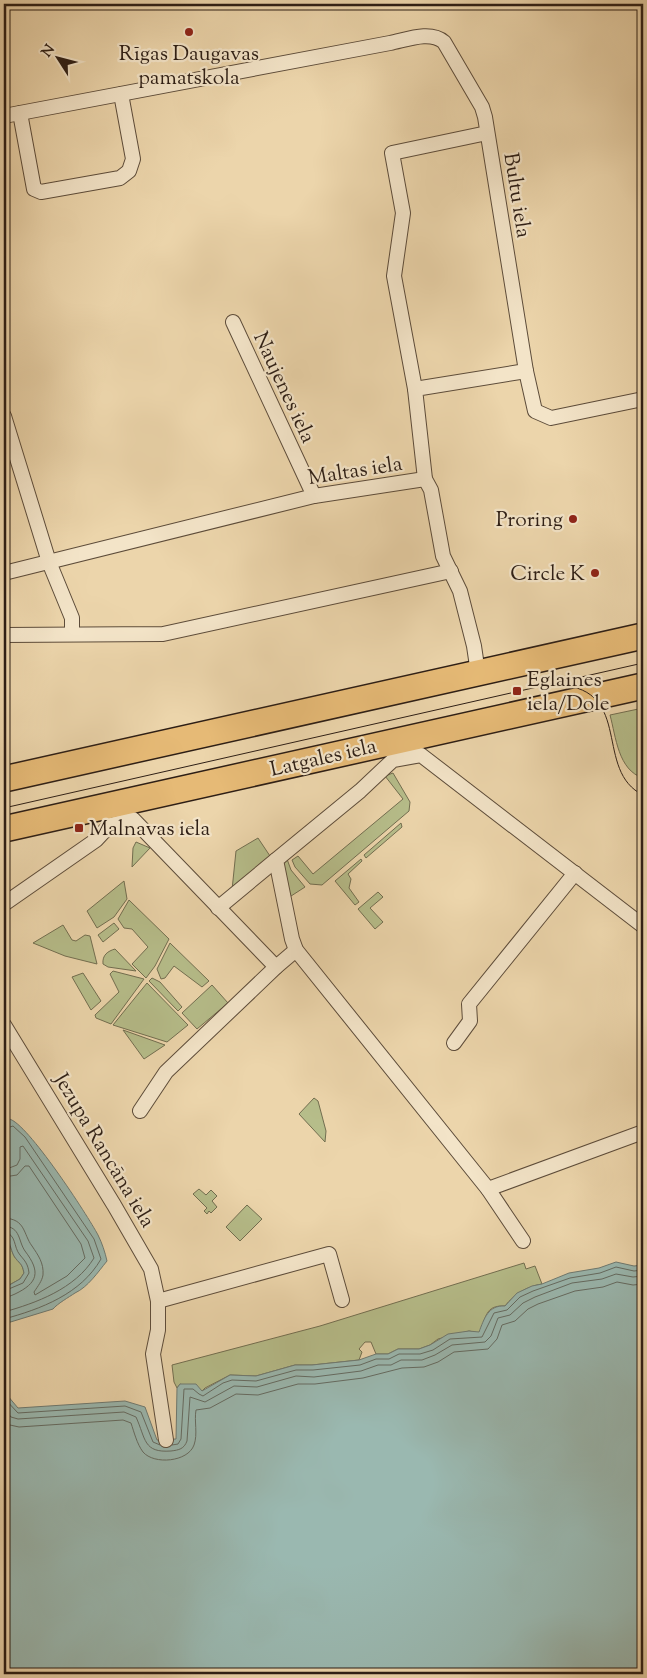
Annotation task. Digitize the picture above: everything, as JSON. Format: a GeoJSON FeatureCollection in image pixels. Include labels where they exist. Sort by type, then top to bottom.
{"type":"FeatureCollection","features":[{"type":"Feature","properties":{"kind":"highway"},"geometry":{"type":"LineString","coordinates":[[4,779],[643,636]]}},
{"type":"Feature","properties":{"kind":"highway","name":"Latgales iela"},"geometry":{"type":"LineString","coordinates":[[4,829],[119,812],[406,748],[643,686]]}},
{"type":"Feature","properties":{"kind":"street","name":"Bultu iela"},"geometry":{"type":"LineString","coordinates":[[121,94],[390,43],[432,36],[439,37],[444,42],[482,107],[526,371]]}},
{"type":"Feature","properties":{"kind":"street"},"geometry":{"type":"LineString","coordinates":[[4,116],[121,94],[133,159],[129,171],[120,178],[42,192],[34,189],[20,113]]}},
{"type":"Feature","properties":{"kind":"street","name":"Maltas iela"},"geometry":{"type":"LineString","coordinates":[[4,573],[314,496],[425,479],[415,389],[394,276],[402,213],[392,153],[487,133]]}},
{"type":"Feature","properties":{"kind":"street","name":"Naujenes iela"},"geometry":{"type":"LineString","coordinates":[[232,322],[314,496]]}},
{"type":"Feature","properties":{"kind":"street"},"geometry":{"type":"LineString","coordinates":[[415,389],[526,371],[535,411],[550,418],[643,399]]}},
{"type":"Feature","properties":{"kind":"street"},"geometry":{"type":"LineString","coordinates":[[4,416],[49,562],[72,618],[72,633]]}},
{"type":"Feature","properties":{"kind":"street"},"geometry":{"type":"LineString","coordinates":[[425,479],[431,490],[443,556],[460,591],[474,646],[478,673]]}},
{"type":"Feature","properties":{"kind":"street"},"geometry":{"type":"LineString","coordinates":[[4,635],[72,633],[163,634],[451,571]]}},
{"type":"Feature","properties":{"kind":"street"},"geometry":{"type":"LineString","coordinates":[[218,908],[360,791],[406,748],[430,760],[643,926]]}},
{"type":"Feature","properties":{"kind":"street"},"geometry":{"type":"LineString","coordinates":[[4,904],[96,840],[119,812],[133,819],[276,967]]}},
{"type":"Feature","properties":{"kind":"street"},"geometry":{"type":"LineString","coordinates":[[276,860],[292,939],[296,950],[488,1189],[522,1241]]}},
{"type":"Feature","properties":{"kind":"street"},"geometry":{"type":"LineString","coordinates":[[454,1044],[470,1021],[469,1004],[575,873]]}},
{"type":"Feature","properties":{"kind":"street"},"geometry":{"type":"LineString","coordinates":[[140,1111],[166,1072],[296,950]]}},
{"type":"Feature","properties":{"kind":"street","name":"Jezupa Rancāna iela"},"geometry":{"type":"LineString","coordinates":[[4,1025],[139,1246],[151,1269],[158,1301],[158,1330],[153,1354],[166,1440]]}},
{"type":"Feature","properties":{"kind":"street"},"geometry":{"type":"LineString","coordinates":[[488,1189],[643,1132]]}},
{"type":"Feature","properties":{"kind":"street"},"geometry":{"type":"LineString","coordinates":[[158,1301],[329,1254],[342,1300]]}},
{"type":"Feature","properties":{"kind":"green space"},"geometry":{"type":"Polygon","coordinates":[[[643,708],[643,778],[628,768],[623,760],[616,742],[610,715],[643,708]]]}},
{"type":"Feature","properties":{"kind":"green space"},"geometry":{"type":"Polygon","coordinates":[[[393,773],[410,802],[409,811],[322,885],[310,884],[295,867],[292,860],[298,856],[313,874],[403,799],[385,776],[393,773]]]}},
{"type":"Feature","properties":{"kind":"green space"},"geometry":{"type":"Polygon","coordinates":[[[401,823],[402,827],[366,858],[364,855],[401,823]]]}},
{"type":"Feature","properties":{"kind":"green space"},"geometry":{"type":"Polygon","coordinates":[[[258,838],[272,859],[232,890],[236,851],[258,838]]]}},
{"type":"Feature","properties":{"kind":"green space"},"geometry":{"type":"Polygon","coordinates":[[[136,842],[150,848],[132,867],[133,848],[136,842]]]}},
{"type":"Feature","properties":{"kind":"green space"},"geometry":{"type":"Polygon","coordinates":[[[287,859],[291,870],[305,887],[288,898],[283,865],[287,859]]]}},
{"type":"Feature","properties":{"kind":"green space"},"geometry":{"type":"Polygon","coordinates":[[[361,859],[362,861],[348,874],[351,879],[349,888],[359,902],[355,905],[335,881],[361,859]]]}},
{"type":"Feature","properties":{"kind":"green space"},"geometry":{"type":"Polygon","coordinates":[[[124,881],[127,899],[114,917],[97,928],[87,911],[124,881]]]}},
{"type":"Feature","properties":{"kind":"green space"},"geometry":{"type":"Polygon","coordinates":[[[378,892],[383,897],[370,908],[383,922],[375,929],[358,909],[378,892]]]}},
{"type":"Feature","properties":{"kind":"green space"},"geometry":{"type":"Polygon","coordinates":[[[129,900],[169,939],[155,966],[146,978],[132,964],[148,947],[132,929],[124,928],[118,919],[129,900]]]}},
{"type":"Feature","properties":{"kind":"green space"},"geometry":{"type":"Polygon","coordinates":[[[114,923],[119,929],[103,942],[98,935],[114,923]]]}},
{"type":"Feature","properties":{"kind":"green space"},"geometry":{"type":"Polygon","coordinates":[[[63,925],[72,940],[76,941],[85,935],[90,936],[97,964],[65,956],[33,943],[63,925]]]}},
{"type":"Feature","properties":{"kind":"green space"},"geometry":{"type":"Polygon","coordinates":[[[170,943],[209,981],[202,987],[174,966],[165,978],[161,979],[157,969],[170,943]]]}},
{"type":"Feature","properties":{"kind":"green space"},"geometry":{"type":"Polygon","coordinates":[[[115,949],[136,971],[108,967],[103,964],[103,958],[106,954],[115,949]]]}},
{"type":"Feature","properties":{"kind":"green space"},"geometry":{"type":"Polygon","coordinates":[[[113,971],[144,979],[111,1024],[96,1018],[95,1015],[119,992],[110,974],[113,971]]]}},
{"type":"Feature","properties":{"kind":"green space"},"geometry":{"type":"Polygon","coordinates":[[[83,973],[101,1001],[91,1010],[72,977],[83,973]]]}},
{"type":"Feature","properties":{"kind":"green space"},"geometry":{"type":"Polygon","coordinates":[[[152,978],[160,982],[182,1007],[178,1011],[149,981],[152,978]]]}},
{"type":"Feature","properties":{"kind":"green space"},"geometry":{"type":"Polygon","coordinates":[[[147,983],[188,1025],[167,1042],[113,1025],[147,983]]]}},
{"type":"Feature","properties":{"kind":"green space"},"geometry":{"type":"Polygon","coordinates":[[[212,985],[228,1003],[197,1029],[182,1013],[212,985]]]}},
{"type":"Feature","properties":{"kind":"green space"},"geometry":{"type":"Polygon","coordinates":[[[123,1030],[165,1045],[144,1059],[123,1030]]]}},
{"type":"Feature","properties":{"kind":"green space"},"geometry":{"type":"Polygon","coordinates":[[[314,1098],[318,1101],[326,1131],[325,1142],[299,1114],[314,1098]]]}},
{"type":"Feature","properties":{"kind":"green space"},"geometry":{"type":"Polygon","coordinates":[[[199,1189],[206,1195],[211,1190],[217,1196],[212,1201],[217,1207],[211,1213],[209,1211],[207,1214],[204,1211],[207,1208],[193,1194],[199,1189]]]}},
{"type":"Feature","properties":{"kind":"green space"},"geometry":{"type":"Polygon","coordinates":[[[247,1205],[262,1219],[240,1241],[226,1227],[247,1205]]]}},
{"type":"Feature","properties":{"kind":"green space"},"geometry":{"type":"Polygon","coordinates":[[[4,1235],[24,1273],[20,1279],[4,1288],[4,1235]]]}},
{"type":"Feature","properties":{"kind":"green space"},"geometry":{"type":"Polygon","coordinates":[[[524,1263],[526,1269],[535,1266],[542,1284],[522,1291],[505,1306],[498,1306],[490,1310],[479,1333],[469,1331],[438,1339],[430,1345],[419,1349],[398,1349],[388,1354],[376,1354],[371,1342],[365,1342],[359,1349],[362,1352],[359,1360],[295,1365],[256,1376],[230,1375],[202,1391],[180,1384],[177,1388],[174,1382],[172,1365],[320,1326],[524,1263]]]}},
{"type":"Feature","properties":{"kind":"water"},"geometry":{"type":"Polygon","coordinates":[[[9,1119],[18,1124],[29,1136],[70,1191],[98,1235],[107,1261],[84,1287],[53,1309],[4,1324],[4,1288],[20,1279],[24,1273],[4,1235],[4,1159],[9,1156],[4,1131],[9,1119]]]}},
{"type":"Feature","properties":{"kind":"water"},"geometry":{"type":"Polygon","coordinates":[[[616,1262],[634,1266],[643,1265],[643,1674],[4,1674],[4,1377],[7,1395],[18,1408],[125,1401],[145,1407],[157,1440],[176,1439],[177,1388],[180,1384],[196,1384],[202,1391],[230,1375],[256,1376],[295,1365],[359,1360],[376,1354],[388,1354],[398,1349],[419,1349],[430,1345],[448,1334],[469,1331],[479,1332],[491,1310],[499,1306],[505,1306],[517,1293],[532,1286],[569,1273],[599,1268],[616,1262]]]}},
{"type":"Feature","properties":{"kind":"tram line"},"geometry":{"type":"LineString","coordinates":[[4,808],[643,663]]}},
{"type":"Feature","properties":{"kind":"tram line"},"geometry":{"type":"LineString","coordinates":[[560,685],[583,690],[597,701],[606,716],[619,768],[628,784],[643,795]]}},
{"type":"Feature","properties":{"kind":"place","name":"Rīgas Daugavas pamatskola"},"geometry":{"type":"Point","coordinates":[189,32]}},
{"type":"Feature","properties":{"kind":"place","name":"Proring"},"geometry":{"type":"Point","coordinates":[573,519]}},
{"type":"Feature","properties":{"kind":"place","name":"Circle K"},"geometry":{"type":"Point","coordinates":[595,573]}},
{"type":"Feature","properties":{"kind":"place","name":"Eglaines iela/Dole"},"geometry":{"type":"Point","coordinates":[517,691]}},
{"type":"Feature","properties":{"kind":"place","name":"Malnavas iela"},"geometry":{"type":"Point","coordinates":[79,828]}}]}
